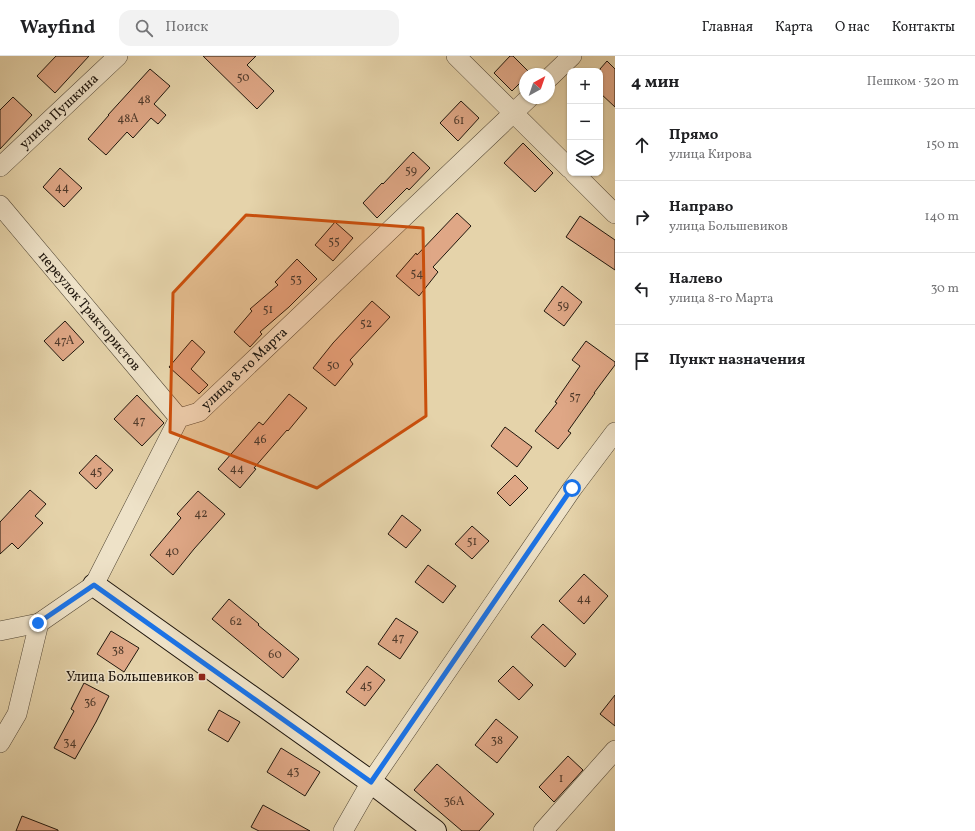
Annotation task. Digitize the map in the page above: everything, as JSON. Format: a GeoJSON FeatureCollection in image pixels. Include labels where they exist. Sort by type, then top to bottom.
{"type":"FeatureCollection","features":[{"type":"Feature","properties":{"kind":"street","name":"улица Пушкина"},"geometry":{"type":"LineString","coordinates":[[0,167],[118,56]]}},
{"type":"Feature","properties":{"kind":"street"},"geometry":{"type":"LineString","coordinates":[[456,56],[567,166]]}},
{"type":"Feature","properties":{"kind":"street"},"geometry":{"type":"LineString","coordinates":[[555,72],[572,56]]}},
{"type":"Feature","properties":{"kind":"street","name":"улица 8-го Марта"},"geometry":{"type":"LineString","coordinates":[[179,418],[199,412],[523,104]]}},
{"type":"Feature","properties":{"kind":"street"},"geometry":{"type":"LineString","coordinates":[[577,176],[615,214]]}},
{"type":"Feature","properties":{"kind":"street","name":"переулок Трактористов"},"geometry":{"type":"LineString","coordinates":[[0,205],[179,418]]}},
{"type":"Feature","properties":{"kind":"street"},"geometry":{"type":"LineString","coordinates":[[0,631],[38,623],[94,585],[179,418]]}},
{"type":"Feature","properties":{"kind":"street"},"geometry":{"type":"LineString","coordinates":[[344,831],[371,782],[572,488],[615,432]]}},
{"type":"Feature","properties":{"kind":"street"},"geometry":{"type":"LineString","coordinates":[[94,585],[371,782],[435,831]]}},
{"type":"Feature","properties":{"kind":"street"},"geometry":{"type":"LineString","coordinates":[[0,743],[17,714],[38,623]]}},
{"type":"Feature","properties":{"kind":"street"},"geometry":{"type":"LineString","coordinates":[[543,831],[615,750]]}},
{"type":"Feature","properties":{"kind":"highlighted area"},"geometry":{"type":"Polygon","coordinates":[[[246,215],[423,228],[426,416],[317,488],[170,432],[173,293],[246,215]]]}},
{"type":"Feature","properties":{"kind":"building"},"geometry":{"type":"Polygon","coordinates":[[[56,56],[89,56],[55,93],[37,76],[56,56]]]}},
{"type":"Feature","properties":{"kind":"building"},"geometry":{"type":"Polygon","coordinates":[[[203,56],[256,56],[247,65],[274,91],[257,109],[203,56]]]}},
{"type":"Feature","properties":{"kind":"building"},"geometry":{"type":"Polygon","coordinates":[[[510,56],[513,56],[525,68],[519,68],[519,84],[512,91],[494,73],[510,56]]]}},
{"type":"Feature","properties":{"kind":"building"},"geometry":{"type":"Polygon","coordinates":[[[607,61],[615,69],[615,107],[603,96],[603,68],[601,68],[607,61]]]}},
{"type":"Feature","properties":{"kind":"building"},"geometry":{"type":"Polygon","coordinates":[[[150,69],[170,86],[154,104],[166,115],[158,124],[151,118],[133,138],[127,132],[106,155],[88,139],[150,69]]]}},
{"type":"Feature","properties":{"kind":"building"},"geometry":{"type":"Polygon","coordinates":[[[13,97],[32,115],[0,149],[0,110],[13,97]]]}},
{"type":"Feature","properties":{"kind":"building"},"geometry":{"type":"Polygon","coordinates":[[[461,101],[479,118],[458,141],[440,123],[461,101]]]}},
{"type":"Feature","properties":{"kind":"building"},"geometry":{"type":"Polygon","coordinates":[[[523,143],[553,173],[535,192],[504,163],[523,143]]]}},
{"type":"Feature","properties":{"kind":"building"},"geometry":{"type":"Polygon","coordinates":[[[413,152],[430,168],[409,190],[407,188],[377,218],[363,203],[413,152]]]}},
{"type":"Feature","properties":{"kind":"building"},"geometry":{"type":"Polygon","coordinates":[[[60,168],[82,188],[64,207],[43,187],[60,168]]]}},
{"type":"Feature","properties":{"kind":"building"},"geometry":{"type":"Polygon","coordinates":[[[457,213],[471,226],[433,267],[438,272],[419,296],[396,276],[416,253],[417,255],[457,213]]]}},
{"type":"Feature","properties":{"kind":"building"},"geometry":{"type":"Polygon","coordinates":[[[580,216],[615,240],[615,270],[566,237],[580,216]]]}},
{"type":"Feature","properties":{"kind":"building"},"geometry":{"type":"Polygon","coordinates":[[[335,222],[353,238],[333,261],[315,245],[335,222]]]}},
{"type":"Feature","properties":{"kind":"building"},"geometry":{"type":"Polygon","coordinates":[[[297,259],[317,279],[289,307],[260,332],[262,334],[250,347],[234,332],[252,311],[250,309],[278,285],[275,282],[297,259]]]}},
{"type":"Feature","properties":{"kind":"building"},"geometry":{"type":"Polygon","coordinates":[[[562,286],[582,302],[564,326],[544,311],[562,286]]]}},
{"type":"Feature","properties":{"kind":"building"},"geometry":{"type":"Polygon","coordinates":[[[372,301],[390,317],[350,360],[353,364],[335,386],[313,368],[333,343],[372,301]]]}},
{"type":"Feature","properties":{"kind":"building"},"geometry":{"type":"Polygon","coordinates":[[[65,321],[84,342],[63,361],[44,341],[65,321]]]}},
{"type":"Feature","properties":{"kind":"building"},"geometry":{"type":"Polygon","coordinates":[[[192,340],[205,352],[191,369],[208,385],[199,394],[169,367],[192,340]]]}},
{"type":"Feature","properties":{"kind":"building"},"geometry":{"type":"Polygon","coordinates":[[[586,341],[615,362],[615,365],[568,431],[571,433],[558,449],[535,431],[557,403],[555,402],[580,366],[572,360],[586,341]]]}},
{"type":"Feature","properties":{"kind":"building"},"geometry":{"type":"Polygon","coordinates":[[[289,394],[307,408],[254,468],[256,469],[240,488],[218,469],[259,422],[263,425],[289,394]]]}},
{"type":"Feature","properties":{"kind":"building"},"geometry":{"type":"Polygon","coordinates":[[[137,395],[164,423],[142,446],[114,419],[137,395]]]}},
{"type":"Feature","properties":{"kind":"building"},"geometry":{"type":"Polygon","coordinates":[[[505,427],[532,447],[517,467],[491,446],[505,427]]]}},
{"type":"Feature","properties":{"kind":"building"},"geometry":{"type":"Polygon","coordinates":[[[96,455],[113,470],[96,489],[79,473],[96,455]]]}},
{"type":"Feature","properties":{"kind":"building"},"geometry":{"type":"Polygon","coordinates":[[[515,475],[528,488],[510,506],[497,493],[515,475]]]}},
{"type":"Feature","properties":{"kind":"building"},"geometry":{"type":"Polygon","coordinates":[[[30,490],[46,504],[35,516],[43,523],[18,549],[12,543],[0,554],[0,522],[30,490]]]}},
{"type":"Feature","properties":{"kind":"building"},"geometry":{"type":"Polygon","coordinates":[[[198,491],[225,514],[173,575],[150,555],[181,518],[177,514],[198,491]]]}},
{"type":"Feature","properties":{"kind":"building"},"geometry":{"type":"Polygon","coordinates":[[[402,515],[421,530],[406,548],[388,534],[402,515]]]}},
{"type":"Feature","properties":{"kind":"building"},"geometry":{"type":"Polygon","coordinates":[[[472,526],[489,541],[472,559],[455,544],[472,526]]]}},
{"type":"Feature","properties":{"kind":"building"},"geometry":{"type":"Polygon","coordinates":[[[428,565],[456,586],[443,603],[415,582],[428,565]]]}},
{"type":"Feature","properties":{"kind":"building"},"geometry":{"type":"Polygon","coordinates":[[[584,574],[608,596],[584,624],[559,601],[584,574]]]}},
{"type":"Feature","properties":{"kind":"building"},"geometry":{"type":"Polygon","coordinates":[[[229,599],[299,659],[283,678],[212,619],[229,599]]]}},
{"type":"Feature","properties":{"kind":"building"},"geometry":{"type":"Polygon","coordinates":[[[396,618],[418,632],[400,659],[378,644],[396,618]]]}},
{"type":"Feature","properties":{"kind":"building"},"geometry":{"type":"Polygon","coordinates":[[[543,624],[576,654],[565,667],[531,637],[543,624]]]}},
{"type":"Feature","properties":{"kind":"building"},"geometry":{"type":"Polygon","coordinates":[[[111,631],[139,648],[124,672],[97,654],[111,631]]]}},
{"type":"Feature","properties":{"kind":"building"},"geometry":{"type":"Polygon","coordinates":[[[367,666],[385,680],[365,706],[346,692],[367,666]]]}},
{"type":"Feature","properties":{"kind":"building"},"geometry":{"type":"Polygon","coordinates":[[[513,666],[533,685],[519,700],[498,681],[513,666]]]}},
{"type":"Feature","properties":{"kind":"building"},"geometry":{"type":"Polygon","coordinates":[[[84,683],[109,696],[75,759],[54,748],[74,711],[71,709],[84,683]]]}},
{"type":"Feature","properties":{"kind":"building"},"geometry":{"type":"Polygon","coordinates":[[[615,695],[615,726],[600,714],[615,695]]]}},
{"type":"Feature","properties":{"kind":"building"},"geometry":{"type":"Polygon","coordinates":[[[219,710],[240,722],[228,742],[208,730],[219,710]]]}},
{"type":"Feature","properties":{"kind":"building"},"geometry":{"type":"Polygon","coordinates":[[[496,719],[518,737],[497,763],[475,745],[496,719]]]}},
{"type":"Feature","properties":{"kind":"building"},"geometry":{"type":"Polygon","coordinates":[[[281,748],[320,772],[305,796],[267,772],[281,748]]]}},
{"type":"Feature","properties":{"kind":"building"},"geometry":{"type":"Polygon","coordinates":[[[568,756],[583,770],[554,802],[539,787],[568,756]]]}},
{"type":"Feature","properties":{"kind":"building"},"geometry":{"type":"Polygon","coordinates":[[[437,764],[494,814],[479,831],[462,831],[414,790],[437,764]]]}},
{"type":"Feature","properties":{"kind":"building"},"geometry":{"type":"Polygon","coordinates":[[[263,805],[310,831],[259,831],[251,827],[263,805]]]}},
{"type":"Feature","properties":{"kind":"building"},"geometry":{"type":"Polygon","coordinates":[[[22,816],[58,830],[58,831],[16,831],[22,816]]]}},
{"type":"Feature","properties":{"kind":"place","name":"Улица Большевиков"},"geometry":{"type":"Point","coordinates":[202,677]}},
{"type":"Feature","properties":{"kind":"route"},"geometry":{"type":"LineString","coordinates":[[38,623],[94,585],[371,782],[572,488]]}}]}
